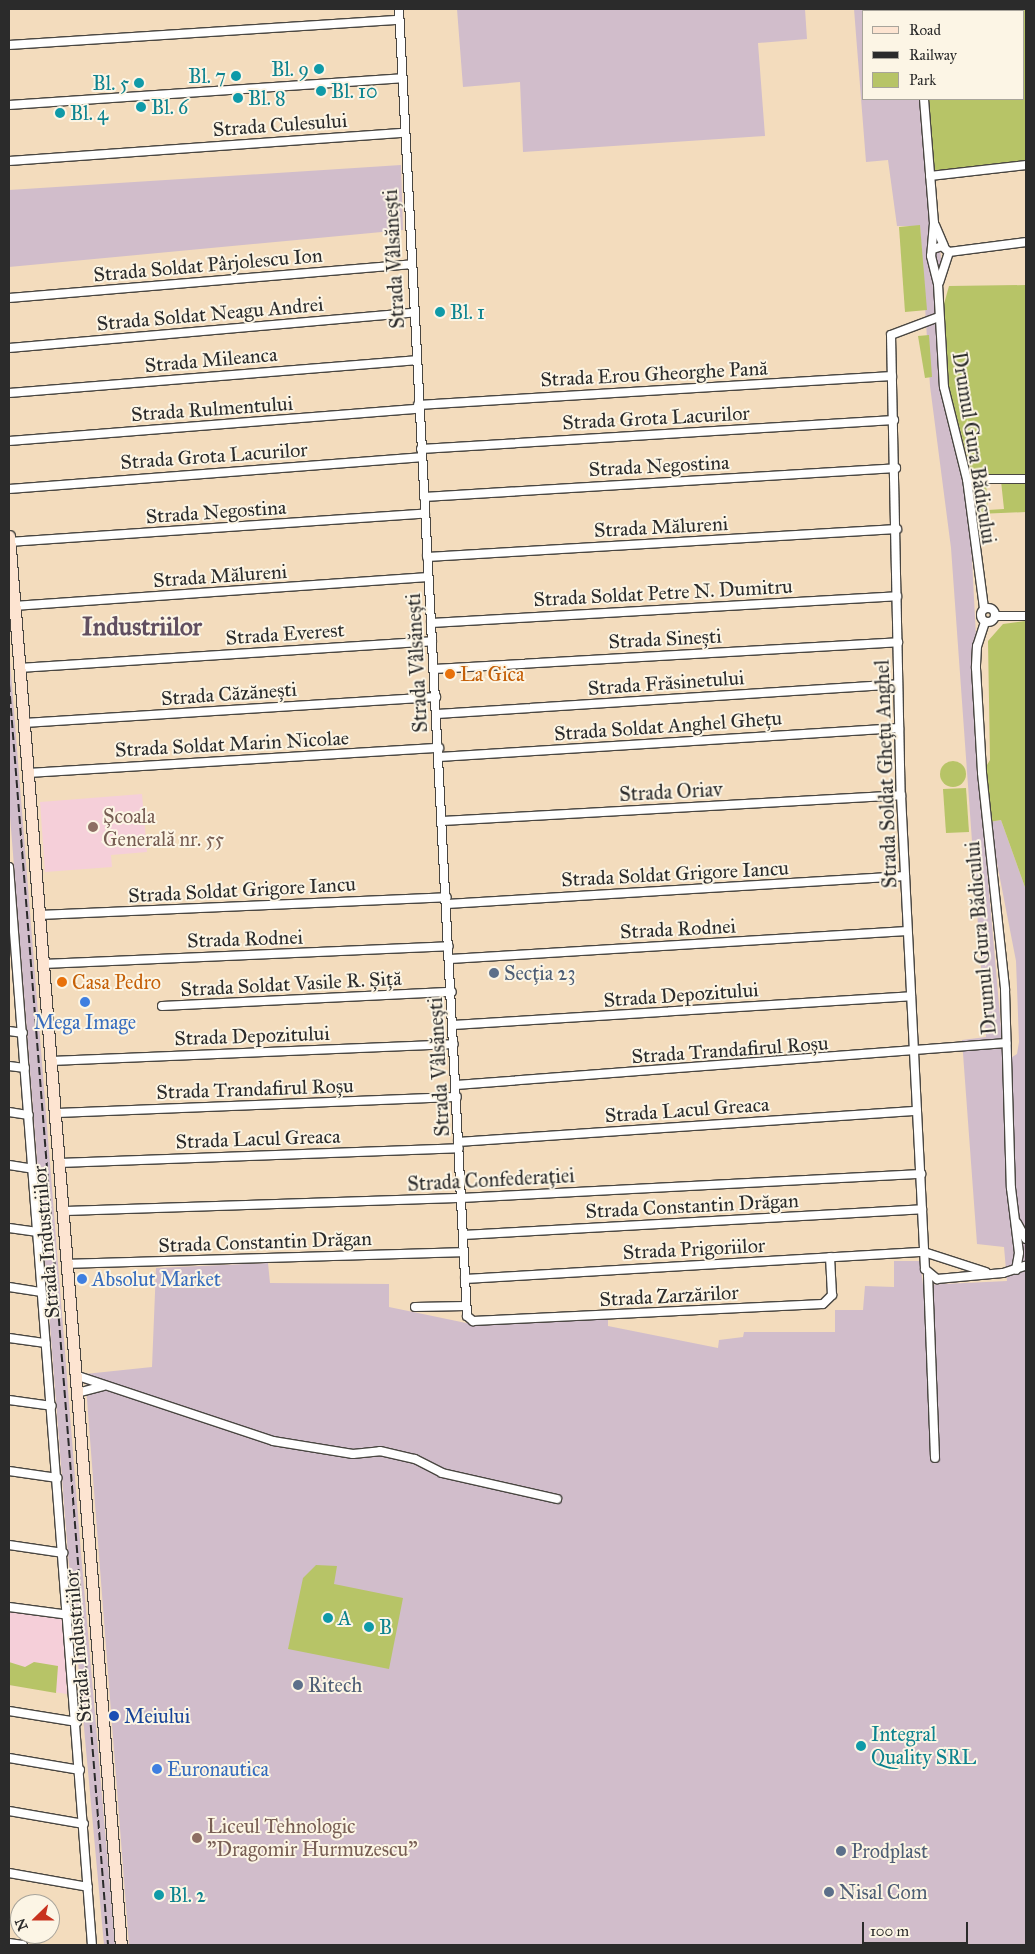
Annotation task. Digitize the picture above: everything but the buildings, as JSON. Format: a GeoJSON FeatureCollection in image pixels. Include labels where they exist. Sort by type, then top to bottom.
{"type":"FeatureCollection","features":[{"type":"Feature","properties":{"kind":"main road","name":"Strada Industriilor"},"geometry":{"type":"LineString","coordinates":[[9,536],[121,1945]]}},
{"type":"Feature","properties":{"kind":"street","name":"Strada Vâlsănești"},"geometry":{"type":"LineString","coordinates":[[399,9],[410,264],[437,714],[468,1316]]}},
{"type":"Feature","properties":{"kind":"street"},"geometry":{"type":"LineString","coordinates":[[9,45],[399,20]]}},
{"type":"Feature","properties":{"kind":"street"},"geometry":{"type":"LineString","coordinates":[[9,105],[402,78]]}},
{"type":"Feature","properties":{"kind":"street"},"geometry":{"type":"LineString","coordinates":[[924,100],[934,223],[933,249],[1026,242]]}},
{"type":"Feature","properties":{"kind":"street","name":"Strada Culesului"},"geometry":{"type":"LineString","coordinates":[[9,161],[404,133]]}},
{"type":"Feature","properties":{"kind":"street"},"geometry":{"type":"LineString","coordinates":[[930,176],[1026,165]]}},
{"type":"Feature","properties":{"kind":"street"},"geometry":{"type":"LineString","coordinates":[[934,223],[946,249],[946,262],[938,284]]}},
{"type":"Feature","properties":{"kind":"street","name":"Drumul Gura Bădicului"},"geometry":{"type":"LineString","coordinates":[[933,249],[938,284],[944,387],[967,480],[984,609],[981,617],[985,622],[976,656],[979,736],[1006,1044],[1015,1219],[1022,1261]]}},
{"type":"Feature","properties":{"kind":"street"},"geometry":{"type":"LineString","coordinates":[[934,261],[946,262]]}},
{"type":"Feature","properties":{"kind":"street","name":"Strada Soldat Pârjolescu Ion"},"geometry":{"type":"LineString","coordinates":[[9,298],[410,264]]}},
{"type":"Feature","properties":{"kind":"street","name":"Strada Soldat Neagu Andrei"},"geometry":{"type":"LineString","coordinates":[[9,348],[413,313]]}},
{"type":"Feature","properties":{"kind":"street","name":"Strada Soldat Ghețu Anghel"},"geometry":{"type":"LineString","coordinates":[[925,1265],[901,795],[892,333],[940,317]]}},
{"type":"Feature","properties":{"kind":"street","name":"Strada Mileanca"},"geometry":{"type":"LineString","coordinates":[[9,393],[416,360]]}},
{"type":"Feature","properties":{"kind":"street","name":"Strada Erou Gheorghe Pană"},"geometry":{"type":"LineString","coordinates":[[418,407],[892,376]]}},
{"type":"Feature","properties":{"kind":"street","name":"Strada Rulmentului"},"geometry":{"type":"LineString","coordinates":[[9,441],[418,407]]}},
{"type":"Feature","properties":{"kind":"street","name":"Strada Grota Lacurilor"},"geometry":{"type":"LineString","coordinates":[[9,489],[421,453],[894,420]]}},
{"type":"Feature","properties":{"kind":"street","name":"Strada Negostina"},"geometry":{"type":"LineString","coordinates":[[424,497],[896,468]]}},
{"type":"Feature","properties":{"kind":"street"},"geometry":{"type":"LineString","coordinates":[[967,480],[1026,479]]}},
{"type":"Feature","properties":{"kind":"street","name":"Strada Negostina"},"geometry":{"type":"LineString","coordinates":[[9,542],[425,514]]}},
{"type":"Feature","properties":{"kind":"street","name":"Strada Mălureni"},"geometry":{"type":"LineString","coordinates":[[427,557],[896,529]]}},
{"type":"Feature","properties":{"kind":"street","name":"Strada Mălureni"},"geometry":{"type":"LineString","coordinates":[[14,606],[428,577]]}},
{"type":"Feature","properties":{"kind":"street","name":"Strada Soldat Petre N. Dumitru"},"geometry":{"type":"LineString","coordinates":[[431,623],[897,596]]}},
{"type":"Feature","properties":{"kind":"street"},"geometry":{"type":"LineString","coordinates":[[984,609],[993,610],[996,616]]}},
{"type":"Feature","properties":{"kind":"street"},"geometry":{"type":"LineString","coordinates":[[985,622],[996,616],[1026,616]]}},
{"type":"Feature","properties":{"kind":"street","name":"Strada Everest"},"geometry":{"type":"LineString","coordinates":[[19,668],[432,641]]}},
{"type":"Feature","properties":{"kind":"street","name":"Strada Sinești"},"geometry":{"type":"LineString","coordinates":[[434,669],[898,642]]}},
{"type":"Feature","properties":{"kind":"street","name":"Strada Frăsinetului"},"geometry":{"type":"LineString","coordinates":[[437,714],[898,684]]}},
{"type":"Feature","properties":{"kind":"street","name":"Strada Căzănești"},"geometry":{"type":"LineString","coordinates":[[24,723],[436,697]]}},
{"type":"Feature","properties":{"kind":"street","name":"Strada Soldat Anghel Ghețu"},"geometry":{"type":"LineString","coordinates":[[439,753],[899,728]]}},
{"type":"Feature","properties":{"kind":"street","name":"Strada Soldat Marin Nicolae"},"geometry":{"type":"LineString","coordinates":[[28,773],[439,753]]}},
{"type":"Feature","properties":{"kind":"street","name":"Strada Oriav"},"geometry":{"type":"LineString","coordinates":[[442,822],[901,795]]}},
{"type":"Feature","properties":{"kind":"street"},"geometry":{"type":"LineString","coordinates":[[9,867],[10,906],[26,1068],[77,1722],[92,1945]]}},
{"type":"Feature","properties":{"kind":"street","name":"Strada Soldat Grigore Iancu"},"geometry":{"type":"LineString","coordinates":[[39,915],[447,900],[905,876]]}},
{"type":"Feature","properties":{"kind":"street","name":"Strada Rodnei"},"geometry":{"type":"LineString","coordinates":[[450,959],[907,932]]}},
{"type":"Feature","properties":{"kind":"street","name":"Strada Rodnei"},"geometry":{"type":"LineString","coordinates":[[43,964],[449,946]]}},
{"type":"Feature","properties":{"kind":"street"},"geometry":{"type":"LineString","coordinates":[[9,972],[18,974]]}},
{"type":"Feature","properties":{"kind":"street","name":"Strada Soldat Vasile R. Șiță"},"geometry":{"type":"LineString","coordinates":[[162,1006],[452,992]]}},
{"type":"Feature","properties":{"kind":"street","name":"Strada Depozitului"},"geometry":{"type":"LineString","coordinates":[[453,1026],[911,996]]}},
{"type":"Feature","properties":{"kind":"street"},"geometry":{"type":"LineString","coordinates":[[9,1031],[22,1033]]}},
{"type":"Feature","properties":{"kind":"street","name":"Strada Depozitului"},"geometry":{"type":"LineString","coordinates":[[51,1062],[454,1044]]}},
{"type":"Feature","properties":{"kind":"street","name":"Strada Trandafirul Roșu"},"geometry":{"type":"LineString","coordinates":[[456,1085],[914,1054],[1006,1044]]}},
{"type":"Feature","properties":{"kind":"street"},"geometry":{"type":"LineString","coordinates":[[9,1066],[26,1068]]}},
{"type":"Feature","properties":{"kind":"street","name":"Strada Trandafirul Roșu"},"geometry":{"type":"LineString","coordinates":[[55,1113],[457,1097]]}},
{"type":"Feature","properties":{"kind":"street","name":"Strada Lacul Greaca"},"geometry":{"type":"LineString","coordinates":[[59,1163],[459,1145],[917,1111]]}},
{"type":"Feature","properties":{"kind":"street"},"geometry":{"type":"LineString","coordinates":[[9,1112],[29,1115]]}},
{"type":"Feature","properties":{"kind":"street"},"geometry":{"type":"LineString","coordinates":[[9,1165],[33,1169]]}},
{"type":"Feature","properties":{"kind":"street","name":"Strada Confederației"},"geometry":{"type":"LineString","coordinates":[[62,1211],[461,1198],[921,1174]]}},
{"type":"Feature","properties":{"kind":"street","name":"Strada Constantin Drăgan"},"geometry":{"type":"LineString","coordinates":[[463,1235],[922,1209]]}},
{"type":"Feature","properties":{"kind":"street"},"geometry":{"type":"LineString","coordinates":[[1015,1219],[1026,1239]]}},
{"type":"Feature","properties":{"kind":"street"},"geometry":{"type":"LineString","coordinates":[[9,1228],[38,1232]]}},
{"type":"Feature","properties":{"kind":"street"},"geometry":{"type":"LineString","coordinates":[[928,1275],[941,1278],[1016,1270],[1022,1261],[1026,1246]]}},
{"type":"Feature","properties":{"kind":"street","name":"Strada Constantin Drăgan"},"geometry":{"type":"LineString","coordinates":[[67,1264],[464,1252]]}},
{"type":"Feature","properties":{"kind":"street"},"geometry":{"type":"LineString","coordinates":[[924,1252],[933,1257],[992,1274]]}},
{"type":"Feature","properties":{"kind":"street","name":"Strada Prigoriilor"},"geometry":{"type":"LineString","coordinates":[[465,1279],[924,1252]]}},
{"type":"Feature","properties":{"kind":"street","name":"Strada Zarzărilor"},"geometry":{"type":"LineString","coordinates":[[468,1316],[472,1322],[823,1304],[832,1295],[830,1257]]}},
{"type":"Feature","properties":{"kind":"street"},"geometry":{"type":"LineString","coordinates":[[933,1257],[925,1265],[928,1275],[936,1458]]}},
{"type":"Feature","properties":{"kind":"street"},"geometry":{"type":"LineString","coordinates":[[941,1278],[947,1270],[944,1260]]}},
{"type":"Feature","properties":{"kind":"street"},"geometry":{"type":"LineString","coordinates":[[9,1287],[42,1292]]}},
{"type":"Feature","properties":{"kind":"street"},"geometry":{"type":"LineString","coordinates":[[415,1307],[466,1306]]}},
{"type":"Feature","properties":{"kind":"street"},"geometry":{"type":"LineString","coordinates":[[9,1338],[46,1343]]}},
{"type":"Feature","properties":{"kind":"street"},"geometry":{"type":"LineString","coordinates":[[76,1375],[103,1386],[273,1441],[353,1454],[380,1451],[415,1459],[442,1473],[557,1498]]}},
{"type":"Feature","properties":{"kind":"street"},"geometry":{"type":"LineString","coordinates":[[77,1393],[103,1386]]}},
{"type":"Feature","properties":{"kind":"street"},"geometry":{"type":"LineString","coordinates":[[9,1400],[52,1406]]}},
{"type":"Feature","properties":{"kind":"street"},"geometry":{"type":"LineString","coordinates":[[9,1471],[57,1478]]}},
{"type":"Feature","properties":{"kind":"street"},"geometry":{"type":"LineString","coordinates":[[9,1545],[63,1552]]}},
{"type":"Feature","properties":{"kind":"street"},"geometry":{"type":"LineString","coordinates":[[9,1607],[68,1615]]}},
{"type":"Feature","properties":{"kind":"street"},"geometry":{"type":"LineString","coordinates":[[9,1711],[77,1722]]}},
{"type":"Feature","properties":{"kind":"street"},"geometry":{"type":"LineString","coordinates":[[9,1758],[80,1770]]}},
{"type":"Feature","properties":{"kind":"street"},"geometry":{"type":"LineString","coordinates":[[9,1811],[84,1824]]}},
{"type":"Feature","properties":{"kind":"street"},"geometry":{"type":"LineString","coordinates":[[9,1873],[88,1887]]}},
{"type":"Feature","properties":{"kind":"street"},"geometry":{"type":"LineString","coordinates":[[9,1943],[23,1945]]}},
{"type":"Feature","properties":{"kind":"shaded area"},"geometry":{"type":"Polygon","coordinates":[[[457,9],[805,9],[807,39],[758,43],[765,136],[523,152],[520,82],[463,87],[457,9]]]}},
{"type":"Feature","properties":{"kind":"shaded area"},"geometry":{"type":"Polygon","coordinates":[[[854,9],[921,9],[862,10],[862,100],[929,100],[943,286],[934,289],[940,389],[965,477],[970,521],[982,752],[977,754],[1004,1062],[1017,1054],[1019,1042],[1016,961],[989,822],[1001,820],[1026,890],[1026,1945],[129,1945],[85,1374],[152,1367],[156,1268],[268,1263],[270,1283],[389,1284],[389,1307],[471,1324],[608,1319],[608,1326],[718,1348],[719,1340],[743,1337],[744,1332],[835,1332],[835,1310],[863,1310],[865,1286],[894,1287],[894,1261],[920,1261],[923,1285],[1007,1281],[1004,1247],[977,1244],[962,1040],[986,1037],[951,548],[930,386],[920,226],[897,226],[888,160],[866,162],[854,9]]]}},
{"type":"Feature","properties":{"kind":"shaded area"},"geometry":{"type":"Polygon","coordinates":[[[401,165],[403,230],[9,267],[9,190],[401,165]]]}},
{"type":"Feature","properties":{"kind":"shaded area"},"geometry":{"type":"Polygon","coordinates":[[[9,648],[81,1553],[115,1945],[104,1945],[68,1554],[9,803],[9,648]]]}},
{"type":"Feature","properties":{"kind":"shaded area","name":"Școala Generală nr. 55"},"geometry":{"type":"Polygon","coordinates":[[[142,794],[147,852],[111,855],[112,867],[45,872],[40,802],[142,794]]]}},
{"type":"Feature","properties":{"kind":"shaded area"},"geometry":{"type":"Polygon","coordinates":[[[9,1609],[63,1617],[67,1694],[9,1685],[9,1609]]]}},
{"type":"Feature","properties":{"kind":"green space"},"geometry":{"type":"Polygon","coordinates":[[[921,9],[1026,9],[1026,162],[934,172],[929,100],[1025,100],[1025,10],[921,9]]]}},
{"type":"Feature","properties":{"kind":"green space"},"geometry":{"type":"Polygon","coordinates":[[[920,225],[927,310],[905,312],[899,227],[920,225]]]}},
{"type":"Feature","properties":{"kind":"green space"},"geometry":{"type":"Polygon","coordinates":[[[1026,285],[1026,475],[972,475],[949,387],[944,304],[949,286],[1026,285]]]}},
{"type":"Feature","properties":{"kind":"green space"},"geometry":{"type":"Polygon","coordinates":[[[929,335],[932,377],[925,378],[918,336],[929,335]]]}},
{"type":"Feature","properties":{"kind":"green space"},"geometry":{"type":"Polygon","coordinates":[[[1001,481],[1026,481],[1026,512],[978,514],[974,485],[986,482],[988,510],[1004,509],[1001,481]]]}},
{"type":"Feature","properties":{"kind":"green space"},"geometry":{"type":"Polygon","coordinates":[[[1025,621],[1026,890],[1001,820],[989,822],[984,770],[990,760],[988,641],[1003,624],[1025,621]]]}},
{"type":"Feature","properties":{"kind":"green space"},"geometry":{"type":"Polygon","coordinates":[[[953,761],[962,765],[966,774],[962,783],[953,787],[944,783],[940,774],[944,765],[953,761]]]}},
{"type":"Feature","properties":{"kind":"green space"},"geometry":{"type":"Polygon","coordinates":[[[966,788],[969,832],[946,833],[943,789],[966,788]]]}},
{"type":"Feature","properties":{"kind":"green space"},"geometry":{"type":"Polygon","coordinates":[[[316,1565],[337,1566],[334,1584],[403,1598],[389,1669],[288,1649],[303,1578],[316,1565]]]}},
{"type":"Feature","properties":{"kind":"green space"},"geometry":{"type":"Polygon","coordinates":[[[9,1662],[25,1667],[34,1662],[58,1666],[56,1693],[9,1685],[9,1662]]]}},
{"type":"Feature","properties":{"kind":"railway"},"geometry":{"type":"LineString","coordinates":[[9,684],[108,1945]]}},
{"type":"Feature","properties":{"kind":"place","name":"Bl. 9"},"geometry":{"type":"Point","coordinates":[319,69]}},
{"type":"Feature","properties":{"kind":"place","name":"Bl. 7"},"geometry":{"type":"Point","coordinates":[236,76]}},
{"type":"Feature","properties":{"kind":"place","name":"Bl. 5"},"geometry":{"type":"Point","coordinates":[139,83]}},
{"type":"Feature","properties":{"kind":"place","name":"Bl. 10"},"geometry":{"type":"Point","coordinates":[321,91]}},
{"type":"Feature","properties":{"kind":"place","name":"Bl. 8"},"geometry":{"type":"Point","coordinates":[238,98]}},
{"type":"Feature","properties":{"kind":"place","name":"Bl. 6"},"geometry":{"type":"Point","coordinates":[141,107]}},
{"type":"Feature","properties":{"kind":"place","name":"Bl. 4"},"geometry":{"type":"Point","coordinates":[60,113]}},
{"type":"Feature","properties":{"kind":"place","name":"Bl. 1"},"geometry":{"type":"Point","coordinates":[440,312]}},
{"type":"Feature","properties":{"kind":"place","name":"La Gica"},"geometry":{"type":"Point","coordinates":[450,674]}},
{"type":"Feature","properties":{"kind":"place","name":"Școala Generală nr. 55"},"geometry":{"type":"Point","coordinates":[93,827]}},
{"type":"Feature","properties":{"kind":"place","name":"Secția 23"},"geometry":{"type":"Point","coordinates":[494,973]}},
{"type":"Feature","properties":{"kind":"place","name":"Casa Pedro"},"geometry":{"type":"Point","coordinates":[62,982]}},
{"type":"Feature","properties":{"kind":"place","name":"Mega Image"},"geometry":{"type":"Point","coordinates":[85,1002]}},
{"type":"Feature","properties":{"kind":"place","name":"Absolut Market"},"geometry":{"type":"Point","coordinates":[82,1279]}},
{"type":"Feature","properties":{"kind":"place","name":"A"},"geometry":{"type":"Point","coordinates":[328,1618]}},
{"type":"Feature","properties":{"kind":"place","name":"B"},"geometry":{"type":"Point","coordinates":[369,1627]}},
{"type":"Feature","properties":{"kind":"place","name":"Ritech"},"geometry":{"type":"Point","coordinates":[298,1685]}},
{"type":"Feature","properties":{"kind":"place","name":"Meiului"},"geometry":{"type":"Point","coordinates":[114,1716]}},
{"type":"Feature","properties":{"kind":"place","name":"Integral Quality SRL"},"geometry":{"type":"Point","coordinates":[861,1746]}},
{"type":"Feature","properties":{"kind":"place","name":"Euronautica"},"geometry":{"type":"Point","coordinates":[157,1769]}},
{"type":"Feature","properties":{"kind":"place","name":"Liceul Tehnologic \"Dragomir Hurmuzescu\""},"geometry":{"type":"Point","coordinates":[197,1838]}},
{"type":"Feature","properties":{"kind":"place","name":"Prodplast"},"geometry":{"type":"Point","coordinates":[841,1851]}},
{"type":"Feature","properties":{"kind":"place","name":"Nisal Com"},"geometry":{"type":"Point","coordinates":[829,1892]}},
{"type":"Feature","properties":{"kind":"place","name":"Bl. 2"},"geometry":{"type":"Point","coordinates":[159,1895]}},
{"type":"Feature","properties":{"kind":"district","name":"Industriilor"},"geometry":{"type":"Point","coordinates":[142,627]}}]}
